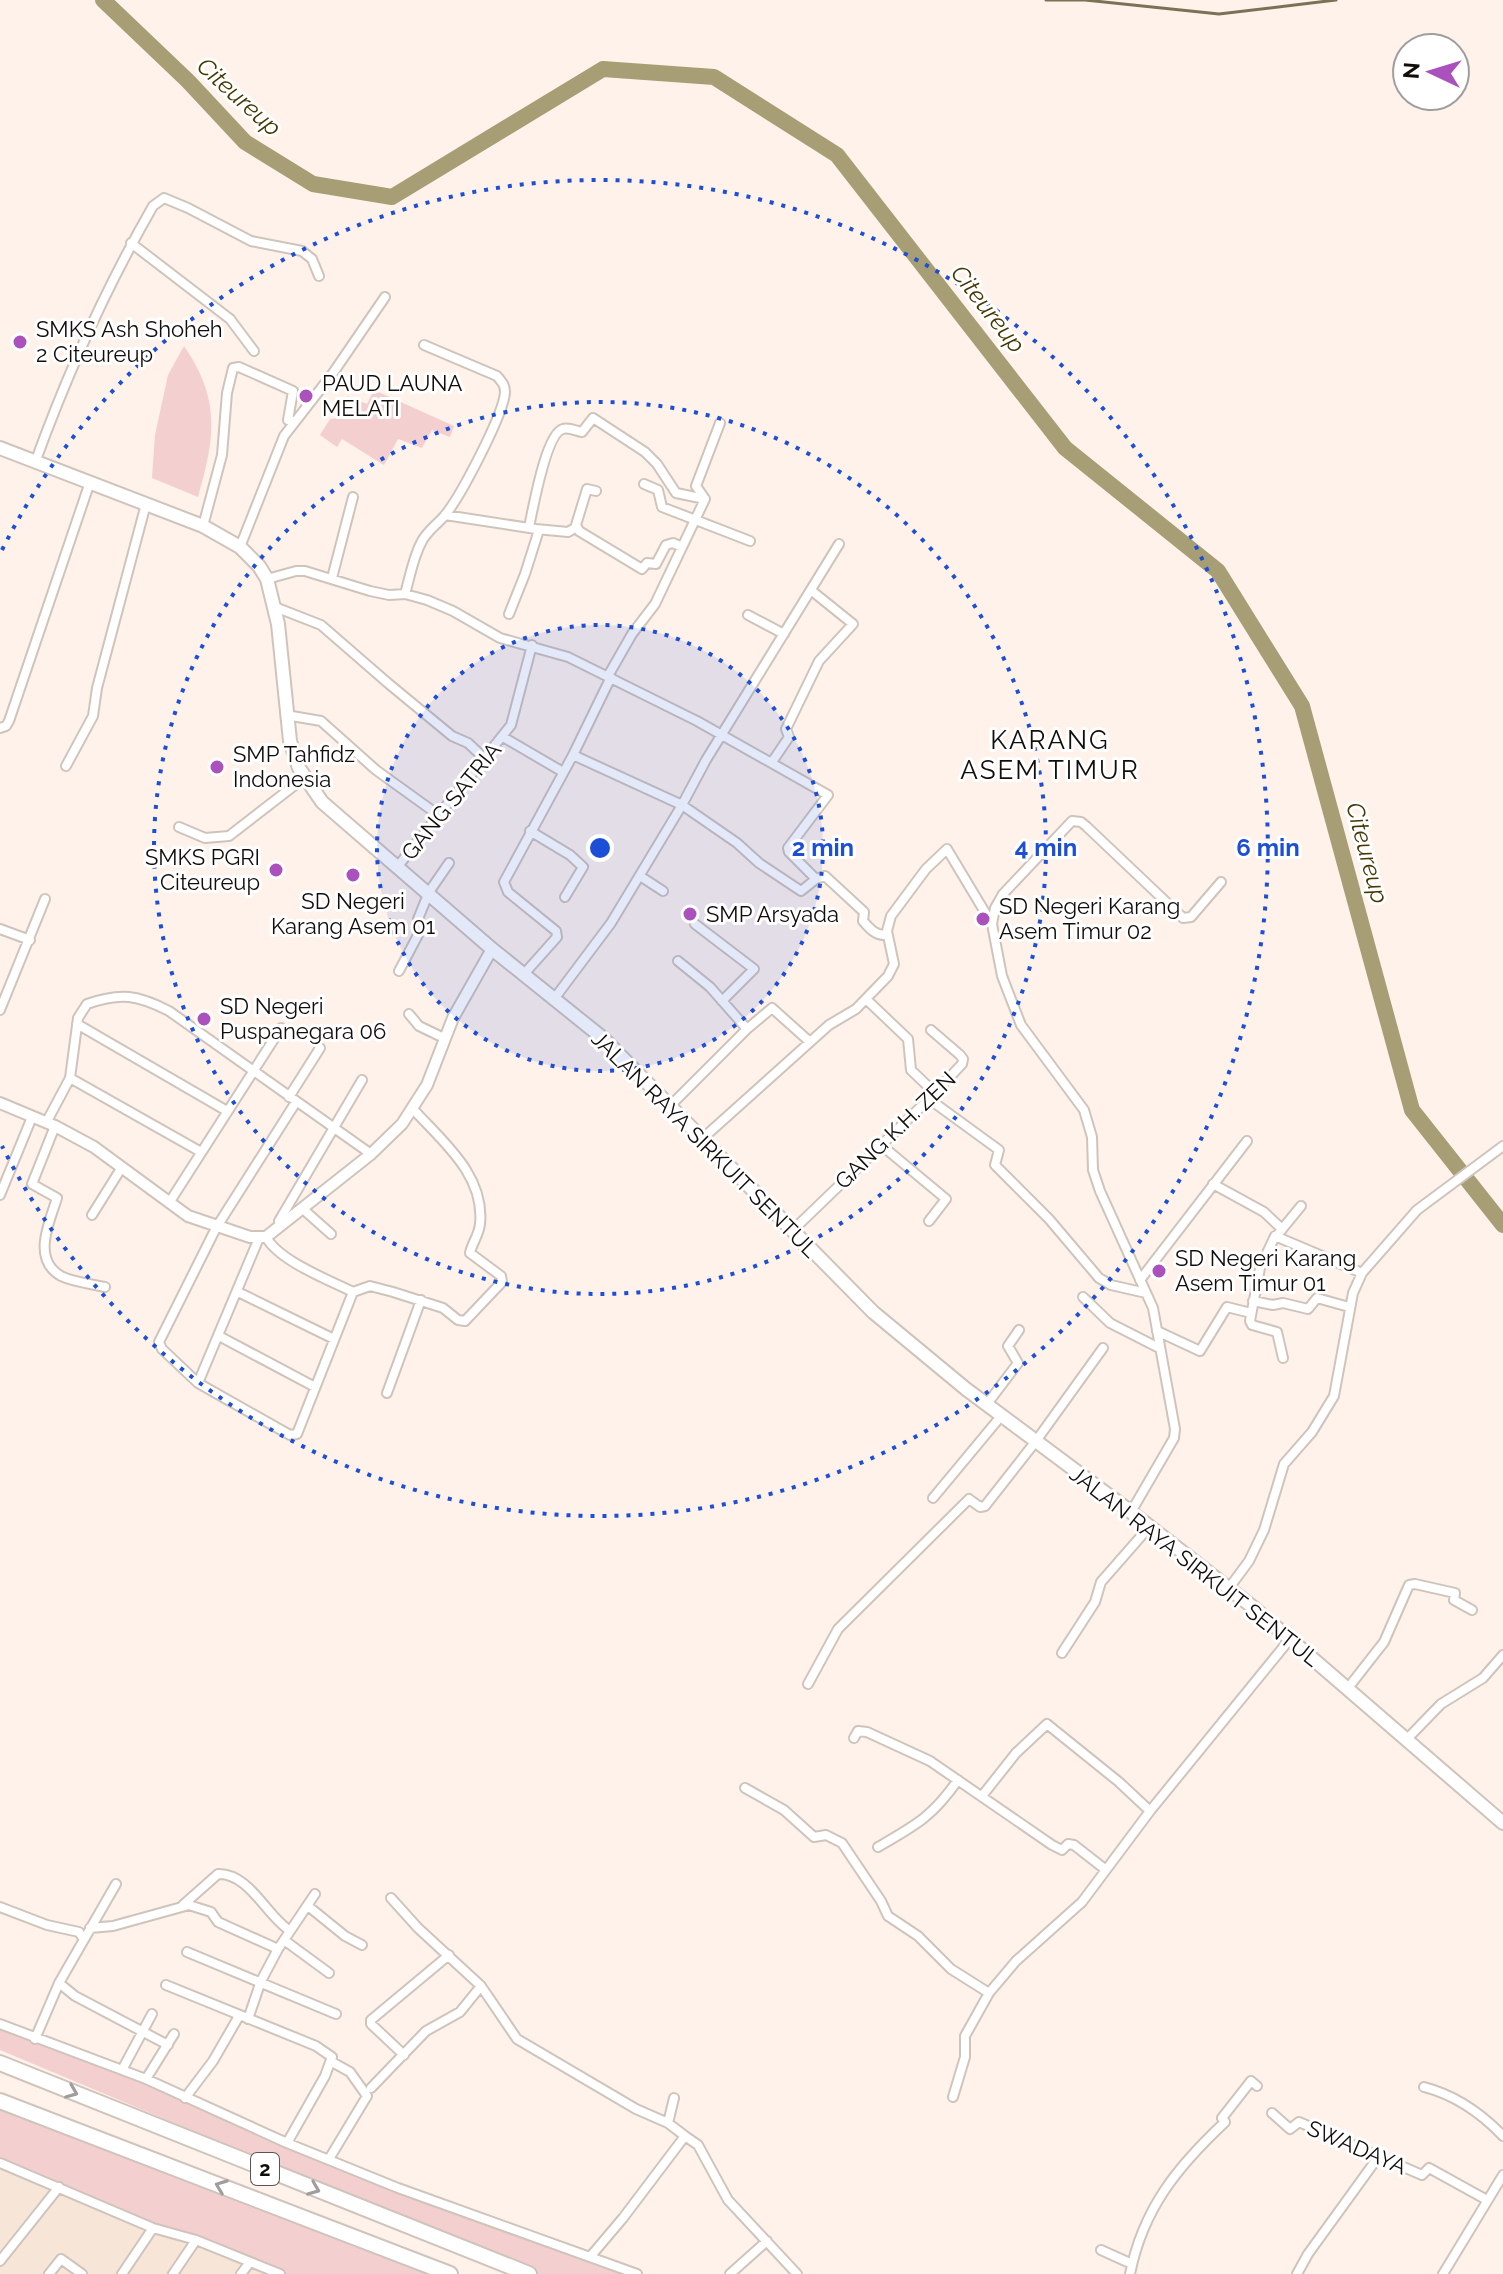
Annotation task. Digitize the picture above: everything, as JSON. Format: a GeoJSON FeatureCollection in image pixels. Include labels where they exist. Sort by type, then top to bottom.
{"type":"FeatureCollection","features":[{"type":"Feature","properties":{"kind":"highway","name":"2"},"geometry":{"type":"LineString","coordinates":[[0,2063],[529,2274]]}},
{"type":"Feature","properties":{"kind":"highway","name":"2"},"geometry":{"type":"LineString","coordinates":[[0,2101],[450,2274]]}},
{"type":"Feature","properties":{"kind":"main road","name":"JALAN RAYA SIRKUIT SENTUL"},"geometry":{"type":"LineString","coordinates":[[0,448],[203,526],[240,547],[267,579],[275,607],[292,749],[304,778],[322,802],[492,949],[604,1039],[873,1312],[987,1404],[1229,1588],[1503,1823]]}},
{"type":"Feature","properties":{"kind":"street"},"geometry":{"type":"LineString","coordinates":[[36,460],[83,340],[131,243],[153,206],[164,198],[251,241],[302,251],[312,259],[319,276]]}},
{"type":"Feature","properties":{"kind":"street"},"geometry":{"type":"LineString","coordinates":[[131,243],[230,319],[254,351]]}},
{"type":"Feature","properties":{"kind":"street"},"geometry":{"type":"LineString","coordinates":[[240,547],[284,436],[333,373],[385,297]]}},
{"type":"Feature","properties":{"kind":"street"},"geometry":{"type":"LineString","coordinates":[[405,594],[419,547],[430,529],[445,515],[483,447],[500,410],[505,389],[497,376],[424,345]]}},
{"type":"Feature","properties":{"kind":"street"},"geometry":{"type":"LineString","coordinates":[[203,526],[222,455],[227,393],[233,368],[239,367],[293,391],[288,420],[294,421]]}},
{"type":"Feature","properties":{"kind":"street"},"geometry":{"type":"LineString","coordinates":[[533,528],[549,448],[558,432],[564,428],[582,432],[593,418],[645,452],[676,493],[705,499]]}},
{"type":"Feature","properties":{"kind":"street"},"geometry":{"type":"LineString","coordinates":[[705,499],[696,486],[720,423]]}},
{"type":"Feature","properties":{"kind":"street"},"geometry":{"type":"LineString","coordinates":[[0,728],[9,721],[90,482]]}},
{"type":"Feature","properties":{"kind":"street"},"geometry":{"type":"LineString","coordinates":[[644,484],[658,490],[662,507],[750,541]]}},
{"type":"Feature","properties":{"kind":"street"},"geometry":{"type":"LineString","coordinates":[[445,515],[568,532],[575,528],[587,489],[596,491]]}},
{"type":"Feature","properties":{"kind":"street"},"geometry":{"type":"LineString","coordinates":[[332,578],[353,497]]}},
{"type":"Feature","properties":{"kind":"street"},"geometry":{"type":"LineString","coordinates":[[524,974],[557,937],[556,931],[505,888],[504,882],[573,755],[632,634],[655,604],[705,499]]}},
{"type":"Feature","properties":{"kind":"street"},"geometry":{"type":"LineString","coordinates":[[66,766],[93,716],[97,688],[146,504]]}},
{"type":"Feature","properties":{"kind":"street"},"geometry":{"type":"LineString","coordinates":[[509,614],[538,533],[533,528]]}},
{"type":"Feature","properties":{"kind":"street"},"geometry":{"type":"LineString","coordinates":[[575,528],[642,569],[647,563],[658,562],[666,545],[673,543],[682,547]]}},
{"type":"Feature","properties":{"kind":"street"},"geometry":{"type":"LineString","coordinates":[[554,999],[611,923],[839,544]]}},
{"type":"Feature","properties":{"kind":"street"},"geometry":{"type":"LineString","coordinates":[[267,579],[296,571],[332,578],[370,591],[405,594],[453,611],[500,638],[568,657],[772,762],[828,795],[788,848],[816,879]]}},
{"type":"Feature","properties":{"kind":"street"},"geometry":{"type":"LineString","coordinates":[[772,762],[789,737],[786,729],[819,661],[853,624],[812,591]]}},
{"type":"Feature","properties":{"kind":"street"},"geometry":{"type":"LineString","coordinates":[[275,607],[321,625],[452,736],[468,743],[484,758]]}},
{"type":"Feature","properties":{"kind":"street"},"geometry":{"type":"LineString","coordinates":[[748,615],[784,634]]}},
{"type":"Feature","properties":{"kind":"street","name":"GANG SATRIA"},"geometry":{"type":"LineString","coordinates":[[398,866],[511,725],[532,645]]}},
{"type":"Feature","properties":{"kind":"street"},"geometry":{"type":"LineString","coordinates":[[286,715],[321,721],[376,770],[437,814]]}},
{"type":"Feature","properties":{"kind":"street"},"geometry":{"type":"LineString","coordinates":[[503,737],[563,772]]}},
{"type":"Feature","properties":{"kind":"street"},"geometry":{"type":"LineString","coordinates":[[573,755],[682,805],[801,891],[825,876],[864,912],[863,921],[870,929],[878,935],[887,935]]}},
{"type":"Feature","properties":{"kind":"street"},"geometry":{"type":"LineString","coordinates":[[179,827],[205,838],[229,836],[304,778]]}},
{"type":"Feature","properties":{"kind":"street"},"geometry":{"type":"LineString","coordinates":[[992,924],[995,908],[1003,894],[1072,821],[1086,826],[1183,918],[1191,917],[1221,882]]}},
{"type":"Feature","properties":{"kind":"street"},"geometry":{"type":"LineString","coordinates":[[530,831],[570,855],[583,867],[565,897]]}},
{"type":"Feature","properties":{"kind":"street"},"geometry":{"type":"LineString","coordinates":[[702,1139],[829,1025],[853,1012],[892,969],[894,960],[887,935],[889,920],[926,869],[947,849],[992,924],[1002,976],[1021,1025],[1084,1110],[1092,1137],[1093,1170],[1155,1314],[1175,1434],[1131,1512]]}},
{"type":"Feature","properties":{"kind":"street"},"geometry":{"type":"LineString","coordinates":[[399,971],[418,935],[418,919],[429,892],[449,863]]}},
{"type":"Feature","properties":{"kind":"street"},"geometry":{"type":"LineString","coordinates":[[640,876],[663,891]]}},
{"type":"Feature","properties":{"kind":"street"},"geometry":{"type":"LineString","coordinates":[[0,1010],[45,899]]}},
{"type":"Feature","properties":{"kind":"street"},"geometry":{"type":"LineString","coordinates":[[695,924],[754,969],[722,1001]]}},
{"type":"Feature","properties":{"kind":"street"},"geometry":{"type":"LineString","coordinates":[[0,929],[30,940]]}},
{"type":"Feature","properties":{"kind":"street"},"geometry":{"type":"LineString","coordinates":[[198,1383],[263,1238],[304,1210],[371,1154],[413,1109],[427,1085],[444,1038],[492,949]]}},
{"type":"Feature","properties":{"kind":"street"},"geometry":{"type":"LineString","coordinates":[[678,961],[710,987],[747,1029]]}},
{"type":"Feature","properties":{"kind":"street"},"geometry":{"type":"LineString","coordinates":[[105,1287],[60,1275],[53,1269],[45,1252],[45,1236],[57,1198],[32,1184],[70,1078],[82,1009],[94,1002],[130,995],[147,999],[218,1044],[371,1154]]}},
{"type":"Feature","properties":{"kind":"street"},"geometry":{"type":"LineString","coordinates":[[866,999],[908,1039],[911,1070],[932,1096],[999,1150],[995,1165],[1049,1219],[1099,1278],[1111,1285],[1146,1293]]}},
{"type":"Feature","properties":{"kind":"street"},"geometry":{"type":"LineString","coordinates":[[670,1106],[772,1008],[810,1042]]}},
{"type":"Feature","properties":{"kind":"street"},"geometry":{"type":"LineString","coordinates":[[409,1014],[419,1026],[444,1038]]}},
{"type":"Feature","properties":{"kind":"street"},"geometry":{"type":"LineString","coordinates":[[77,1024],[227,1111]]}},
{"type":"Feature","properties":{"kind":"street"},"geometry":{"type":"LineString","coordinates":[[169,1203],[281,1028]]}},
{"type":"Feature","properties":{"kind":"street","name":"GANG K.H. ZEN"},"geometry":{"type":"LineString","coordinates":[[792,1231],[964,1061],[931,1030]]}},
{"type":"Feature","properties":{"kind":"street"},"geometry":{"type":"LineString","coordinates":[[320,1048],[293,1100],[216,1228],[159,1342],[162,1349],[198,1383],[290,1435],[297,1434],[302,1428],[353,1292]]}},
{"type":"Feature","properties":{"kind":"street"},"geometry":{"type":"LineString","coordinates":[[70,1078],[201,1152]]}},
{"type":"Feature","properties":{"kind":"street"},"geometry":{"type":"LineString","coordinates":[[279,1221],[362,1080]]}},
{"type":"Feature","properties":{"kind":"street"},"geometry":{"type":"LineString","coordinates":[[0,1103],[94,1147],[188,1216],[216,1228],[263,1238],[287,1257],[353,1292],[370,1286],[421,1300],[443,1308],[458,1320],[467,1320],[502,1279],[470,1253],[478,1236],[481,1210],[472,1178],[413,1109]]}},
{"type":"Feature","properties":{"kind":"street"},"geometry":{"type":"LineString","coordinates":[[0,1195],[32,1117]]}},
{"type":"Feature","properties":{"kind":"street"},"geometry":{"type":"LineString","coordinates":[[1140,1280],[1247,1141]]}},
{"type":"Feature","properties":{"kind":"street"},"geometry":{"type":"LineString","coordinates":[[880,1144],[946,1199],[929,1221]]}},
{"type":"Feature","properties":{"kind":"street"},"geometry":{"type":"LineString","coordinates":[[1229,1588],[1249,1561],[1264,1530],[1284,1464],[1312,1432],[1338,1387],[1349,1307],[1362,1273],[1406,1221],[1436,1193],[1503,1146]]}},
{"type":"Feature","properties":{"kind":"street"},"geometry":{"type":"LineString","coordinates":[[92,1215],[122,1167]]}},
{"type":"Feature","properties":{"kind":"street"},"geometry":{"type":"LineString","coordinates":[[1213,1184],[1264,1212],[1278,1233],[1362,1273]]}},
{"type":"Feature","properties":{"kind":"street"},"geometry":{"type":"LineString","coordinates":[[1283,1358],[1277,1332],[1252,1325],[1251,1313],[1260,1268],[1278,1233],[1301,1206]]}},
{"type":"Feature","properties":{"kind":"street"},"geometry":{"type":"LineString","coordinates":[[304,1210],[331,1234]]}},
{"type":"Feature","properties":{"kind":"street"},"geometry":{"type":"LineString","coordinates":[[238,1292],[334,1339]]}},
{"type":"Feature","properties":{"kind":"street"},"geometry":{"type":"LineString","coordinates":[[1083,1297],[1110,1323],[1159,1348]]}},
{"type":"Feature","properties":{"kind":"street"},"geometry":{"type":"LineString","coordinates":[[1253,1301],[1308,1309],[1317,1298],[1349,1307]]}},
{"type":"Feature","properties":{"kind":"street"},"geometry":{"type":"LineString","coordinates":[[387,1393],[421,1300]]}},
{"type":"Feature","properties":{"kind":"street"},"geometry":{"type":"LineString","coordinates":[[1157,1331],[1200,1351],[1227,1307],[1251,1313]]}},
{"type":"Feature","properties":{"kind":"street"},"geometry":{"type":"LineString","coordinates":[[987,1404],[1018,1363],[1008,1346],[1019,1330]]}},
{"type":"Feature","properties":{"kind":"street"},"geometry":{"type":"LineString","coordinates":[[219,1336],[315,1387]]}},
{"type":"Feature","properties":{"kind":"street"},"geometry":{"type":"LineString","coordinates":[[808,1684],[838,1629],[969,1499],[980,1507],[985,1506],[1103,1348]]}},
{"type":"Feature","properties":{"kind":"street"},"geometry":{"type":"LineString","coordinates":[[933,1498],[1002,1415]]}},
{"type":"Feature","properties":{"kind":"street"},"geometry":{"type":"LineString","coordinates":[[1062,1653],[1095,1602],[1101,1582],[1150,1526]]}},
{"type":"Feature","properties":{"kind":"street"},"geometry":{"type":"LineString","coordinates":[[1348,1688],[1381,1648],[1409,1585],[1455,1593],[1454,1600],[1472,1610]]}},
{"type":"Feature","properties":{"kind":"street"},"geometry":{"type":"LineString","coordinates":[[953,2097],[965,2057],[965,2036],[989,1993],[1016,1961],[1082,1902],[1150,1811],[1290,1639]]}},
{"type":"Feature","properties":{"kind":"street"},"geometry":{"type":"LineString","coordinates":[[1407,1739],[1441,1704],[1483,1678],[1503,1655]]}},
{"type":"Feature","properties":{"kind":"street"},"geometry":{"type":"LineString","coordinates":[[982,1796],[1016,1753],[1047,1724],[1150,1811]]}},
{"type":"Feature","properties":{"kind":"street"},"geometry":{"type":"LineString","coordinates":[[854,1738],[862,1730],[930,1761],[1052,1845],[1062,1850],[1068,1844],[1074,1845],[1106,1870]]}},
{"type":"Feature","properties":{"kind":"street"},"geometry":{"type":"LineString","coordinates":[[878,1847],[916,1826],[939,1806],[958,1780]]}},
{"type":"Feature","properties":{"kind":"street"},"geometry":{"type":"LineString","coordinates":[[745,1788],[784,1810],[814,1837],[826,1835],[842,1843],[888,1916],[918,1936],[951,1969],[989,1993]]}},
{"type":"Feature","properties":{"kind":"street"},"geometry":{"type":"LineString","coordinates":[[182,1906],[223,1873],[253,1892],[289,1930]]}},
{"type":"Feature","properties":{"kind":"street"},"geometry":{"type":"LineString","coordinates":[[35,2039],[59,1983],[116,1884]]}},
{"type":"Feature","properties":{"kind":"street"},"geometry":{"type":"LineString","coordinates":[[185,2098],[244,2018],[278,1949],[315,1894]]}},
{"type":"Feature","properties":{"kind":"street"},"geometry":{"type":"LineString","coordinates":[[391,1898],[418,1928],[481,1986],[517,2039],[636,2109],[668,2123],[698,2145],[728,2200],[797,2274]]}},
{"type":"Feature","properties":{"kind":"street"},"geometry":{"type":"LineString","coordinates":[[90,1928],[113,1926],[182,1906],[202,1908],[211,1912],[222,1924],[278,1949]]}},
{"type":"Feature","properties":{"kind":"street"},"geometry":{"type":"LineString","coordinates":[[308,1906],[345,1936],[362,1945]]}},
{"type":"Feature","properties":{"kind":"street"},"geometry":{"type":"LineString","coordinates":[[0,1907],[47,1925],[79,1932],[83,1938]]}},
{"type":"Feature","properties":{"kind":"street"},"geometry":{"type":"LineString","coordinates":[[284,1940],[329,1973]]}},
{"type":"Feature","properties":{"kind":"street"},"geometry":{"type":"LineString","coordinates":[[187,1952],[336,2014]]}},
{"type":"Feature","properties":{"kind":"street"},"geometry":{"type":"LineString","coordinates":[[404,2055],[371,2024],[371,2020],[449,1955]]}},
{"type":"Feature","properties":{"kind":"street"},"geometry":{"type":"LineString","coordinates":[[59,1983],[75,1996],[168,2045]]}},
{"type":"Feature","properties":{"kind":"street"},"geometry":{"type":"LineString","coordinates":[[166,1985],[316,2046],[332,2057],[287,2143]]}},
{"type":"Feature","properties":{"kind":"street"},"geometry":{"type":"LineString","coordinates":[[371,2088],[426,2031],[460,2012],[481,1986]]}},
{"type":"Feature","properties":{"kind":"street"},"geometry":{"type":"LineString","coordinates":[[122,2070],[152,2014]]}},
{"type":"Feature","properties":{"kind":"street"},"geometry":{"type":"LineString","coordinates":[[0,2024],[146,2079],[287,2143],[398,2188],[637,2274]]}},
{"type":"Feature","properties":{"kind":"street"},"geometry":{"type":"LineString","coordinates":[[146,2079],[174,2034]]}},
{"type":"Feature","properties":{"kind":"street"},"geometry":{"type":"LineString","coordinates":[[329,2159],[367,2096],[350,2072],[332,2062]]}},
{"type":"Feature","properties":{"kind":"street"},"geometry":{"type":"LineString","coordinates":[[1101,2250],[1131,2269],[1142,2230],[1157,2199],[1202,2144],[1225,2122],[1222,2118],[1251,2081],[1257,2086]]}},
{"type":"Feature","properties":{"kind":"street"},"geometry":{"type":"LineString","coordinates":[[1424,2087],[1444,2092],[1484,2117],[1503,2136]]}},
{"type":"Feature","properties":{"kind":"street"},"geometry":{"type":"LineString","coordinates":[[668,2123],[674,2098]]}},
{"type":"Feature","properties":{"kind":"street","name":"SWADAYA"},"geometry":{"type":"LineString","coordinates":[[1272,2113],[1290,2129],[1299,2122],[1422,2175],[1429,2168],[1487,2200]]}},
{"type":"Feature","properties":{"kind":"street"},"geometry":{"type":"LineString","coordinates":[[590,2257],[685,2136]]}},
{"type":"Feature","properties":{"kind":"street"},"geometry":{"type":"LineString","coordinates":[[1297,2274],[1379,2156]]}},
{"type":"Feature","properties":{"kind":"street"},"geometry":{"type":"LineString","coordinates":[[0,2163],[153,2228],[196,2240],[280,2274]]}},
{"type":"Feature","properties":{"kind":"street"},"geometry":{"type":"LineString","coordinates":[[1443,2274],[1503,2175]]}},
{"type":"Feature","properties":{"kind":"street"},"geometry":{"type":"LineString","coordinates":[[0,2261],[59,2187]]}},
{"type":"Feature","properties":{"kind":"street"},"geometry":{"type":"LineString","coordinates":[[122,2274],[153,2228]]}},
{"type":"Feature","properties":{"kind":"street"},"geometry":{"type":"LineString","coordinates":[[173,2274],[196,2240]]}},
{"type":"Feature","properties":{"kind":"street"},"geometry":{"type":"LineString","coordinates":[[730,2274],[767,2241]]}},
{"type":"Feature","properties":{"kind":"street"},"geometry":{"type":"LineString","coordinates":[[49,2274],[61,2259],[82,2274]]}},
{"type":"Feature","properties":{"kind":"street"},"geometry":{"type":"LineString","coordinates":[[241,2274],[250,2262]]}},
{"type":"Feature","properties":{"kind":"shaded area"},"geometry":{"type":"Polygon","coordinates":[[[184,346],[204,384],[211,419],[208,456],[198,497],[152,478],[155,435],[168,375],[184,346]]]}},
{"type":"Feature","properties":{"kind":"shaded area"},"geometry":{"type":"Polygon","coordinates":[[[374,390],[454,426],[450,437],[432,430],[422,448],[398,439],[384,465],[342,439],[337,447],[320,435],[330,419],[337,418],[348,396],[367,404],[374,390]]]}},
{"type":"Feature","properties":{"kind":"shaded area"},"geometry":{"type":"Polygon","coordinates":[[[0,2025],[146,2079],[287,2143],[635,2274],[533,2274],[0,2050],[0,2025]]]}},
{"type":"Feature","properties":{"kind":"shaded area"},"geometry":{"type":"Polygon","coordinates":[[[0,2101],[450,2274],[278,2274],[0,2162],[0,2101]]]}},
{"type":"Feature","properties":{"kind":"shaded area"},"geometry":{"type":"Polygon","coordinates":[[[0,2155],[329,2274],[0,2274],[0,2155]]]}},
{"type":"Feature","properties":{"kind":"waterway","name":"Citeureup"},"geometry":{"type":"LineString","coordinates":[[103,0],[188,81],[245,142],[313,184],[392,197],[603,69],[714,77],[837,155],[1065,448],[1218,571],[1302,706],[1412,1110],[1503,1225]]}},
{"type":"Feature","properties":{"kind":"waterway"},"geometry":{"type":"LineString","coordinates":[[1046,0],[1085,0],[1219,14],[1336,0]]}},
{"type":"Feature","properties":{"kind":"place","name":"SMKS Ash Shoheh 2 Citeureup"},"geometry":{"type":"Point","coordinates":[20,342]}},
{"type":"Feature","properties":{"kind":"place","name":"PAUD LAUNA MELATI"},"geometry":{"type":"Point","coordinates":[306,396]}},
{"type":"Feature","properties":{"kind":"place","name":"SMP Tahfidz Indonesia"},"geometry":{"type":"Point","coordinates":[217,767]}},
{"type":"Feature","properties":{"kind":"place","name":"SMKS PGRI Citeureup"},"geometry":{"type":"Point","coordinates":[276,870]}},
{"type":"Feature","properties":{"kind":"place","name":"SD Negeri Karang Asem 01"},"geometry":{"type":"Point","coordinates":[353,875]}},
{"type":"Feature","properties":{"kind":"place","name":"SMP Arsyada"},"geometry":{"type":"Point","coordinates":[690,914]}},
{"type":"Feature","properties":{"kind":"place","name":"SD Negeri Karang Asem Timur 02"},"geometry":{"type":"Point","coordinates":[983,919]}},
{"type":"Feature","properties":{"kind":"place","name":"SD Negeri Puspanegara 06"},"geometry":{"type":"Point","coordinates":[204,1019]}},
{"type":"Feature","properties":{"kind":"place","name":"SD Negeri Karang Asem Timur 01"},"geometry":{"type":"Point","coordinates":[1159,1271]}},
{"type":"Feature","properties":{"kind":"district","name":"KARANG ASEM TIMUR"},"geometry":{"type":"Point","coordinates":[1050,755]}}]}
